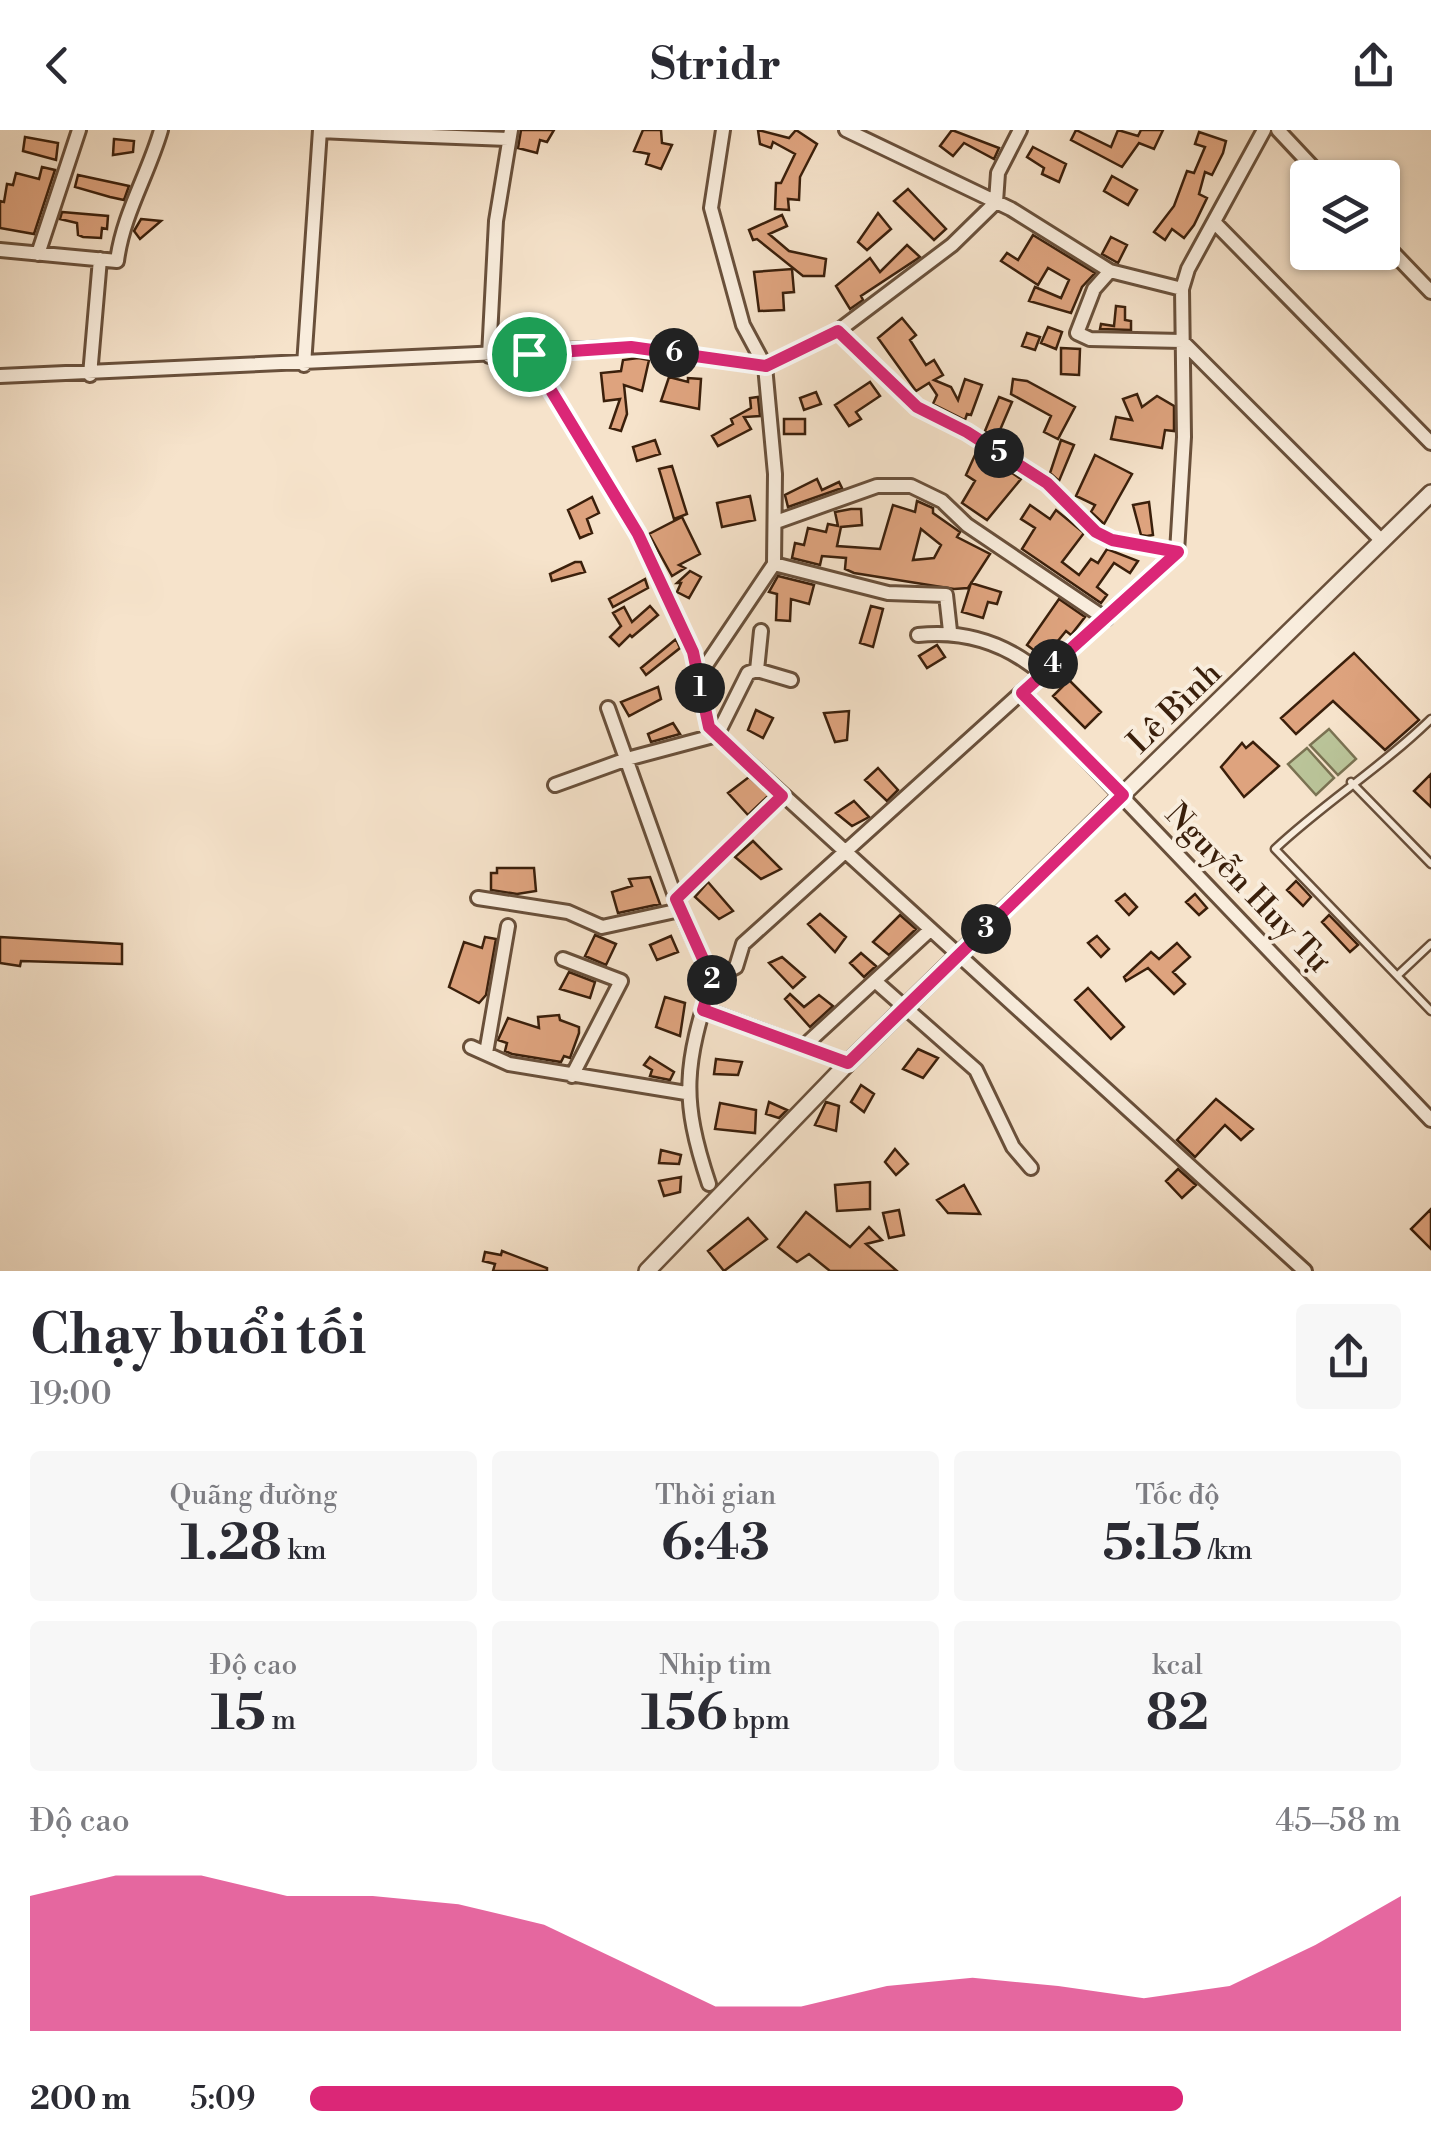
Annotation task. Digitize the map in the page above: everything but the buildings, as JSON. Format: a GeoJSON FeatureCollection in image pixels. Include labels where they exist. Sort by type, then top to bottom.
{"type":"FeatureCollection","features":[{"type":"Feature","properties":{"kind":"street"},"geometry":{"type":"LineString","coordinates":[[38,254],[78,130]]}},
{"type":"Feature","properties":{"kind":"street"},"geometry":{"type":"LineString","coordinates":[[0,250],[117,261],[121,230],[151,164],[161,130]]}},
{"type":"Feature","properties":{"kind":"street"},"geometry":{"type":"LineString","coordinates":[[698,677],[774,564],[776,522],[766,366],[743,326],[711,208],[723,130]]}},
{"type":"Feature","properties":{"kind":"street"},"geometry":{"type":"LineString","coordinates":[[848,130],[996,202],[1110,270],[1182,289]]}},
{"type":"Feature","properties":{"kind":"street"},"geometry":{"type":"LineString","coordinates":[[0,376],[90,376],[631,347],[766,366],[838,331],[952,245],[996,202],[998,173],[1020,130]]}},
{"type":"Feature","properties":{"kind":"street"},"geometry":{"type":"LineString","coordinates":[[712,979],[736,966],[743,944],[1178,552],[1184,438],[1182,289],[1264,130]]}},
{"type":"Feature","properties":{"kind":"street"},"geometry":{"type":"LineString","coordinates":[[1278,130],[1306,160]]}},
{"type":"Feature","properties":{"kind":"street"},"geometry":{"type":"LineString","coordinates":[[304,365],[320,131],[509,135],[496,221],[489,356]]}},
{"type":"Feature","properties":{"kind":"street"},"geometry":{"type":"LineString","coordinates":[[1214,222],[1431,443]]}},
{"type":"Feature","properties":{"kind":"street"},"geometry":{"type":"LineString","coordinates":[[90,376],[100,260]]}},
{"type":"Feature","properties":{"kind":"street"},"geometry":{"type":"LineString","coordinates":[[1400,260],[1431,292]]}},
{"type":"Feature","properties":{"kind":"street"},"geometry":{"type":"LineString","coordinates":[[1110,270],[1094,289],[1077,333],[1103,340],[1182,341],[1382,542]]}},
{"type":"Feature","properties":{"kind":"street"},"geometry":{"type":"LineString","coordinates":[[838,331],[917,407],[967,432],[1047,483],[1096,532],[1112,540],[1178,552]]}},
{"type":"Feature","properties":{"kind":"street"},"geometry":{"type":"LineString","coordinates":[[529,354],[638,534],[693,652],[709,727],[1305,1271]]}},
{"type":"Feature","properties":{"kind":"street"},"geometry":{"type":"LineString","coordinates":[[776,522],[877,486],[911,486],[942,500],[967,525],[1106,620]]}},
{"type":"Feature","properties":{"kind":"street","name":"Lê Bình"},"geometry":{"type":"LineString","coordinates":[[647,1271],[848,1063],[1431,494]]}},
{"type":"Feature","properties":{"kind":"street"},"geometry":{"type":"LineString","coordinates":[[774,564],[888,592],[946,595],[950,631]]}},
{"type":"Feature","properties":{"kind":"street"},"geometry":{"type":"LineString","coordinates":[[757,670],[761,631]]}},
{"type":"Feature","properties":{"kind":"street"},"geometry":{"type":"LineString","coordinates":[[918,634],[950,631],[1006,648],[1042,674]]}},
{"type":"Feature","properties":{"kind":"street"},"geometry":{"type":"LineString","coordinates":[[556,784],[627,759],[717,735],[748,672],[757,670],[791,680]]}},
{"type":"Feature","properties":{"kind":"street","name":"Nguyễn Huy Tự"},"geometry":{"type":"LineString","coordinates":[[1022,693],[1431,1120]]}},
{"type":"Feature","properties":{"kind":"street"},"geometry":{"type":"LineString","coordinates":[[608,708],[678,904],[712,979],[686,1093],[709,1184]]}},
{"type":"Feature","properties":{"kind":"street"},"geometry":{"type":"LineString","coordinates":[[478,898],[568,912],[602,927],[678,904],[782,796]]}},
{"type":"Feature","properties":{"kind":"street"},"geometry":{"type":"LineString","coordinates":[[486,1053],[508,926]]}},
{"type":"Feature","properties":{"kind":"street"},"geometry":{"type":"LineString","coordinates":[[803,1046],[930,930]]}},
{"type":"Feature","properties":{"kind":"street"},"geometry":{"type":"LineString","coordinates":[[562,959],[621,982],[572,1076]]}},
{"type":"Feature","properties":{"kind":"street"},"geometry":{"type":"LineString","coordinates":[[875,981],[976,1070],[1014,1146],[1031,1168]]}},
{"type":"Feature","properties":{"kind":"street"},"geometry":{"type":"LineString","coordinates":[[703,1010],[848,1063]]}},
{"type":"Feature","properties":{"kind":"street"},"geometry":{"type":"LineString","coordinates":[[471,1047],[509,1064],[686,1093]]}},
{"type":"Feature","properties":{"kind":"street"},"geometry":{"type":"LineString","coordinates":[[660,1258],[672,1271]]}},
{"type":"Feature","properties":{"kind":"lane"},"geometry":{"type":"LineString","coordinates":[[1431,719],[1382,765],[1351,782],[1275,849],[1431,1011]]}},
{"type":"Feature","properties":{"kind":"lane"},"geometry":{"type":"LineString","coordinates":[[1351,782],[1431,864]]}},
{"type":"Feature","properties":{"kind":"lane"},"geometry":{"type":"LineString","coordinates":[[1398,976],[1431,944]]}},
{"type":"Feature","properties":{"kind":"green space"},"geometry":{"type":"Polygon","coordinates":[[[1329,729],[1356,759],[1338,775],[1310,745],[1329,729]]]}},
{"type":"Feature","properties":{"kind":"green space"},"geometry":{"type":"Polygon","coordinates":[[[1307,748],[1334,778],[1316,795],[1288,764],[1307,748]]]}},
{"type":"Feature","properties":{"kind":"route"},"geometry":{"type":"LineString","coordinates":[[838,331],[917,407],[967,432],[1047,483],[1096,532],[1112,540],[1178,552],[1022,693],[1123,795],[848,1063],[703,1010],[712,979],[676,899],[782,796],[709,727],[693,652],[638,534],[529,354],[631,347],[766,366],[838,331]]}}]}
